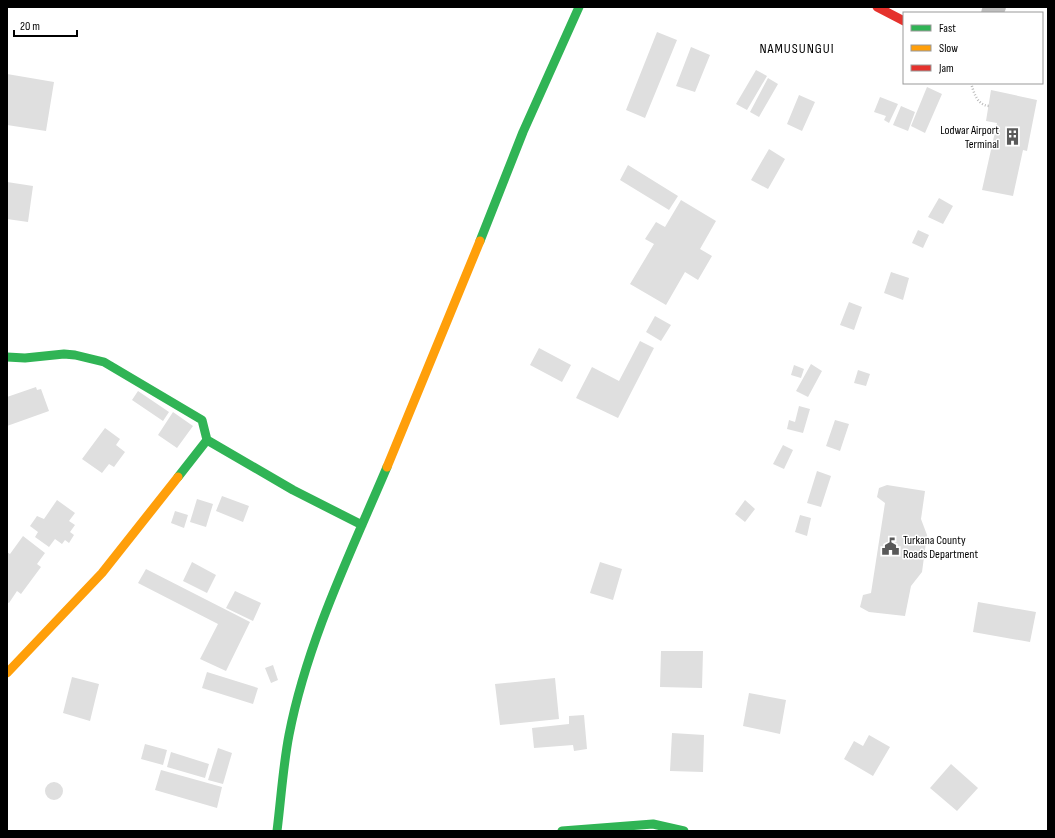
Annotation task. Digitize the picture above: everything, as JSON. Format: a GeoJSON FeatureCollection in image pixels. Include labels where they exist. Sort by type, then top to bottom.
{"type":"FeatureCollection","features":[{"type":"Feature","properties":{"kind":"street"},"geometry":{"type":"LineString","coordinates":[[277,831],[289,735],[303,680],[322,620],[466,277],[523,132],[579,7]]}},
{"type":"Feature","properties":{"kind":"street"},"geometry":{"type":"LineString","coordinates":[[877,7],[903,20]]}},
{"type":"Feature","properties":{"kind":"street"},"geometry":{"type":"LineString","coordinates":[[7,357],[25,358],[64,354],[81,356],[104,362],[202,420],[208,440],[293,490],[362,525]]}},
{"type":"Feature","properties":{"kind":"street"},"geometry":{"type":"LineString","coordinates":[[7,673],[102,573],[208,440]]}},
{"type":"Feature","properties":{"kind":"street"},"geometry":{"type":"LineString","coordinates":[[562,831],[653,824],[684,831]]}},
{"type":"Feature","properties":{"kind":"path"},"geometry":{"type":"LineString","coordinates":[[971,84],[978,100],[983,106],[989,106]]}},
{"type":"Feature","properties":{"kind":"building"},"geometry":{"type":"Polygon","coordinates":[[[657,32],[677,40],[645,118],[626,110],[657,32]]]}},
{"type":"Feature","properties":{"kind":"building"},"geometry":{"type":"Polygon","coordinates":[[[691,47],[710,55],[695,92],[676,86],[691,47]]]}},
{"type":"Feature","properties":{"kind":"building"},"geometry":{"type":"Polygon","coordinates":[[[756,70],[767,76],[747,110],[736,104],[756,70]]]}},
{"type":"Feature","properties":{"kind":"building"},"geometry":{"type":"Polygon","coordinates":[[[7,74],[54,82],[46,131],[7,125],[7,74]]]}},
{"type":"Feature","properties":{"kind":"building"},"geometry":{"type":"Polygon","coordinates":[[[768,78],[778,84],[759,117],[750,112],[768,78]]]}},
{"type":"Feature","properties":{"kind":"building"},"geometry":{"type":"Polygon","coordinates":[[[927,87],[942,94],[925,133],[911,126],[927,87]]]}},
{"type":"Feature","properties":{"kind":"building","name":"Lodwar Airport Terminal"},"geometry":{"type":"Polygon","coordinates":[[[991,90],[1037,100],[1027,151],[1023,150],[1013,196],[982,190],[997,123],[986,121],[991,90]]]}},
{"type":"Feature","properties":{"kind":"building"},"geometry":{"type":"Polygon","coordinates":[[[799,95],[815,102],[802,131],[787,124],[799,95]]]}},
{"type":"Feature","properties":{"kind":"building"},"geometry":{"type":"Polygon","coordinates":[[[880,97],[898,104],[889,123],[884,120],[886,116],[874,112],[880,97]]]}},
{"type":"Feature","properties":{"kind":"building"},"geometry":{"type":"Polygon","coordinates":[[[901,106],[915,112],[908,131],[893,125],[901,106]]]}},
{"type":"Feature","properties":{"kind":"building"},"geometry":{"type":"Polygon","coordinates":[[[769,149],[785,159],[768,189],[751,180],[769,149]]]}},
{"type":"Feature","properties":{"kind":"building"},"geometry":{"type":"Polygon","coordinates":[[[628,165],[678,196],[669,210],[620,180],[628,165]]]}},
{"type":"Feature","properties":{"kind":"building"},"geometry":{"type":"Polygon","coordinates":[[[7,182],[33,186],[28,222],[7,219],[7,182]]]}},
{"type":"Feature","properties":{"kind":"building"},"geometry":{"type":"Polygon","coordinates":[[[939,198],[953,206],[943,224],[928,217],[939,198]]]}},
{"type":"Feature","properties":{"kind":"building"},"geometry":{"type":"Polygon","coordinates":[[[681,200],[716,221],[700,249],[712,256],[698,280],[685,272],[666,305],[630,284],[654,244],[645,239],[656,222],[665,227],[681,200]]]}},
{"type":"Feature","properties":{"kind":"building"},"geometry":{"type":"Polygon","coordinates":[[[918,230],[929,235],[923,248],[912,243],[918,230]]]}},
{"type":"Feature","properties":{"kind":"building"},"geometry":{"type":"Polygon","coordinates":[[[891,272],[909,278],[903,300],[884,293],[891,272]]]}},
{"type":"Feature","properties":{"kind":"building"},"geometry":{"type":"Polygon","coordinates":[[[849,302],[862,307],[854,330],[840,325],[849,302]]]}},
{"type":"Feature","properties":{"kind":"building"},"geometry":{"type":"Polygon","coordinates":[[[655,316],[671,325],[661,341],[646,332],[655,316]]]}},
{"type":"Feature","properties":{"kind":"building"},"geometry":{"type":"Polygon","coordinates":[[[640,341],[654,348],[618,418],[576,398],[592,367],[619,381],[640,341]]]}},
{"type":"Feature","properties":{"kind":"building"},"geometry":{"type":"Polygon","coordinates":[[[539,348],[571,365],[562,382],[530,365],[539,348]]]}},
{"type":"Feature","properties":{"kind":"building"},"geometry":{"type":"Polygon","coordinates":[[[811,364],[822,371],[808,397],[796,391],[811,364]]]}},
{"type":"Feature","properties":{"kind":"building"},"geometry":{"type":"Polygon","coordinates":[[[794,365],[804,369],[801,378],[791,375],[794,365]]]}},
{"type":"Feature","properties":{"kind":"building"},"geometry":{"type":"Polygon","coordinates":[[[858,370],[870,374],[866,386],[854,383],[858,370]]]}},
{"type":"Feature","properties":{"kind":"building"},"geometry":{"type":"Polygon","coordinates":[[[36,387],[37,390],[41,389],[49,411],[7,426],[7,397],[36,387]]]}},
{"type":"Feature","properties":{"kind":"building"},"geometry":{"type":"Polygon","coordinates":[[[138,391],[169,412],[163,421],[132,400],[138,391]]]}},
{"type":"Feature","properties":{"kind":"building"},"geometry":{"type":"Polygon","coordinates":[[[799,406],[810,409],[803,433],[787,429],[789,420],[795,422],[799,406]]]}},
{"type":"Feature","properties":{"kind":"building"},"geometry":{"type":"Polygon","coordinates":[[[173,412],[193,426],[177,448],[158,435],[173,412]]]}},
{"type":"Feature","properties":{"kind":"building"},"geometry":{"type":"Polygon","coordinates":[[[835,420],[849,424],[840,451],[826,446],[835,420]]]}},
{"type":"Feature","properties":{"kind":"building"},"geometry":{"type":"Polygon","coordinates":[[[105,428],[120,439],[116,445],[125,452],[114,467],[109,464],[102,473],[82,459],[105,428]]]}},
{"type":"Feature","properties":{"kind":"building"},"geometry":{"type":"Polygon","coordinates":[[[783,445],[793,450],[784,469],[773,464],[783,445]]]}},
{"type":"Feature","properties":{"kind":"building"},"geometry":{"type":"Polygon","coordinates":[[[817,471],[831,476],[821,507],[807,503],[817,471]]]}},
{"type":"Feature","properties":{"kind":"building"},"geometry":{"type":"Polygon","coordinates":[[[887,485],[925,491],[921,519],[927,535],[922,572],[911,586],[905,616],[869,612],[860,607],[863,595],[871,593],[885,503],[877,497],[879,488],[887,485]]]}},
{"type":"Feature","properties":{"kind":"building"},"geometry":{"type":"Polygon","coordinates":[[[222,496],[249,506],[243,522],[216,511],[222,496]]]}},
{"type":"Feature","properties":{"kind":"building"},"geometry":{"type":"Polygon","coordinates":[[[197,499],[213,504],[206,527],[190,522],[197,499]]]}},
{"type":"Feature","properties":{"kind":"building"},"geometry":{"type":"Polygon","coordinates":[[[57,500],[75,513],[69,521],[75,525],[70,532],[74,535],[69,543],[65,540],[62,544],[55,539],[49,547],[35,537],[38,532],[30,526],[37,516],[44,519],[57,500]]]}},
{"type":"Feature","properties":{"kind":"building"},"geometry":{"type":"Polygon","coordinates":[[[745,500],[755,509],[745,522],[735,514],[745,500]]]}},
{"type":"Feature","properties":{"kind":"building"},"geometry":{"type":"Polygon","coordinates":[[[175,511],[188,515],[184,528],[171,523],[175,511]]]}},
{"type":"Feature","properties":{"kind":"building"},"geometry":{"type":"Polygon","coordinates":[[[800,515],[811,518],[807,536],[795,532],[800,515]]]}},
{"type":"Feature","properties":{"kind":"building"},"geometry":{"type":"Polygon","coordinates":[[[23,536],[45,553],[37,564],[41,567],[21,594],[17,591],[9,603],[7,602],[7,552],[10,554],[23,536]]]}},
{"type":"Feature","properties":{"kind":"building"},"geometry":{"type":"Polygon","coordinates":[[[192,562],[216,575],[207,593],[183,581],[192,562]]]}},
{"type":"Feature","properties":{"kind":"building"},"geometry":{"type":"Polygon","coordinates":[[[600,562],[622,569],[613,600],[590,593],[600,562]]]}},
{"type":"Feature","properties":{"kind":"building"},"geometry":{"type":"Polygon","coordinates":[[[146,569],[250,622],[226,671],[200,659],[218,624],[138,583],[146,569]]]}},
{"type":"Feature","properties":{"kind":"building"},"geometry":{"type":"Polygon","coordinates":[[[235,591],[261,603],[253,621],[226,608],[235,591]]]}},
{"type":"Feature","properties":{"kind":"building"},"geometry":{"type":"Polygon","coordinates":[[[978,602],[1036,612],[1030,642],[973,632],[978,602]]]}},
{"type":"Feature","properties":{"kind":"building"},"geometry":{"type":"Polygon","coordinates":[[[661,651],[703,651],[702,688],[660,687],[661,651]]]}},
{"type":"Feature","properties":{"kind":"building"},"geometry":{"type":"Polygon","coordinates":[[[273,665],[278,680],[271,683],[265,668],[273,665]]]}},
{"type":"Feature","properties":{"kind":"building"},"geometry":{"type":"Polygon","coordinates":[[[207,672],[258,688],[253,704],[202,688],[207,672]]]}},
{"type":"Feature","properties":{"kind":"building"},"geometry":{"type":"Polygon","coordinates":[[[72,677],[99,684],[90,721],[63,713],[72,677]]]}},
{"type":"Feature","properties":{"kind":"building"},"geometry":{"type":"Polygon","coordinates":[[[555,678],[559,719],[500,725],[495,684],[555,678]]]}},
{"type":"Feature","properties":{"kind":"building"},"geometry":{"type":"Polygon","coordinates":[[[749,693],[786,700],[780,734],[743,726],[749,693]]]}},
{"type":"Feature","properties":{"kind":"building"},"geometry":{"type":"Polygon","coordinates":[[[584,715],[587,749],[574,751],[573,745],[534,748],[532,728],[569,724],[569,716],[584,715]]]}},
{"type":"Feature","properties":{"kind":"building"},"geometry":{"type":"Polygon","coordinates":[[[672,733],[704,735],[703,772],[670,771],[672,733]]]}},
{"type":"Feature","properties":{"kind":"building"},"geometry":{"type":"Polygon","coordinates":[[[869,735],[890,747],[873,776],[844,759],[854,741],[863,746],[869,735]]]}},
{"type":"Feature","properties":{"kind":"building"},"geometry":{"type":"Polygon","coordinates":[[[145,744],[167,750],[163,765],[141,759],[145,744]]]}},
{"type":"Feature","properties":{"kind":"building"},"geometry":{"type":"Polygon","coordinates":[[[218,748],[232,753],[223,784],[208,780],[218,748]]]}},
{"type":"Feature","properties":{"kind":"building"},"geometry":{"type":"Polygon","coordinates":[[[171,752],[209,764],[205,778],[167,767],[171,752]]]}},
{"type":"Feature","properties":{"kind":"building"},"geometry":{"type":"Polygon","coordinates":[[[951,764],[978,788],[957,811],[930,788],[951,764]]]}},
{"type":"Feature","properties":{"kind":"building"},"geometry":{"type":"Polygon","coordinates":[[[161,770],[222,787],[217,808],[155,790],[161,770]]]}},
{"type":"Feature","properties":{"kind":"building"},"geometry":{"type":"Polygon","coordinates":[[[54,782],[58,783],[62,787],[62,795],[58,799],[54,800],[50,799],[46,795],[45,791],[46,787],[50,783],[54,782]]]}},
{"type":"Feature","properties":{"kind":"traffic: fast"},"geometry":{"type":"LineString","coordinates":[[480,241],[523,132],[579,7]]}},
{"type":"Feature","properties":{"kind":"traffic: fast"},"geometry":{"type":"LineString","coordinates":[[7,357],[25,358],[64,354],[104,362],[202,420],[207,440]]}},
{"type":"Feature","properties":{"kind":"traffic: fast"},"geometry":{"type":"LineString","coordinates":[[178,477],[207,440],[293,490],[362,525]]}},
{"type":"Feature","properties":{"kind":"traffic: fast"},"geometry":{"type":"LineString","coordinates":[[277,831],[289,735],[307,666],[318,632],[344,566],[387,467]]}},
{"type":"Feature","properties":{"kind":"traffic: fast"},"geometry":{"type":"LineString","coordinates":[[562,831],[653,824],[684,831]]}},
{"type":"Feature","properties":{"kind":"traffic: slow"},"geometry":{"type":"LineString","coordinates":[[387,467],[480,241]]}},
{"type":"Feature","properties":{"kind":"traffic: slow"},"geometry":{"type":"LineString","coordinates":[[7,673],[102,573],[178,477]]}},
{"type":"Feature","properties":{"kind":"traffic: jam"},"geometry":{"type":"LineString","coordinates":[[877,7],[903,20]]}},
{"type":"Feature","properties":{"kind":"place","name":"Lodwar Airport Terminal"},"geometry":{"type":"Point","coordinates":[1012,137]}},
{"type":"Feature","properties":{"kind":"place","name":"Turkana County Roads Department"},"geometry":{"type":"Point","coordinates":[890,547]}},
{"type":"Feature","properties":{"kind":"district","name":"NAMUSUNGUI"},"geometry":{"type":"Point","coordinates":[797,48]}}]}
